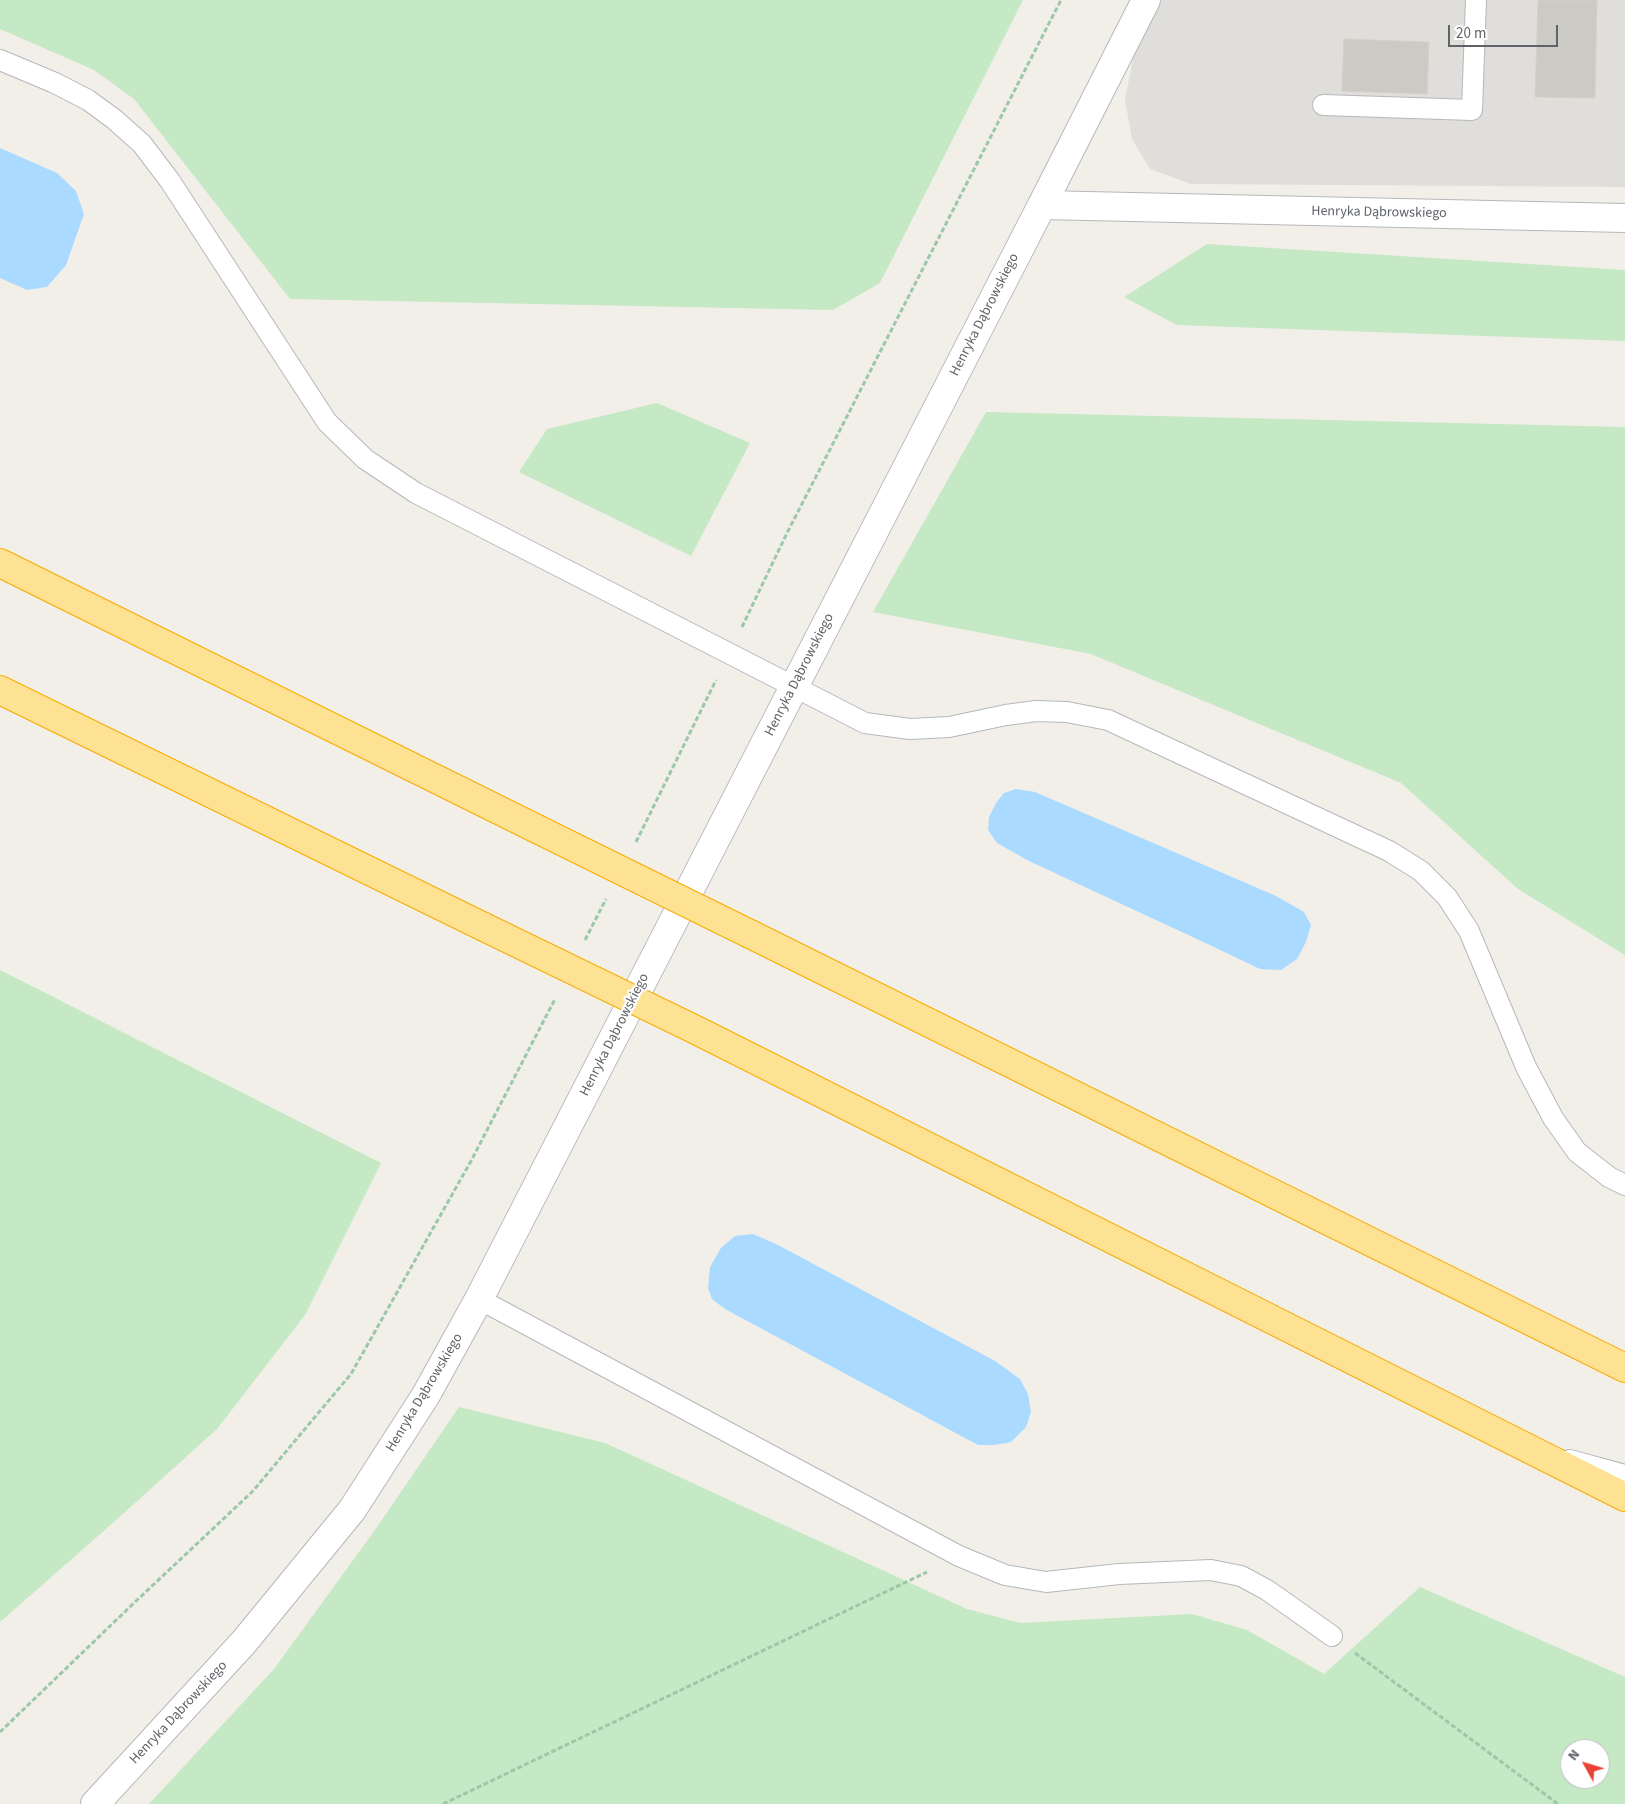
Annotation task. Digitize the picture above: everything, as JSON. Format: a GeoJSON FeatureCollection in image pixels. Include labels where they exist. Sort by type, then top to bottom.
{"type":"FeatureCollection","features":[{"type":"Feature","properties":{"kind":"highway"},"geometry":{"type":"LineString","coordinates":[[0,563],[1625,1368]]}},
{"type":"Feature","properties":{"kind":"highway"},"geometry":{"type":"LineString","coordinates":[[0,690],[698,1031],[1625,1497]]}},
{"type":"Feature","properties":{"kind":"street","name":"Henryka Dąbrowskiego"},"geometry":{"type":"LineString","coordinates":[[95,1804],[244,1642],[352,1510],[426,1395],[480,1299],[1146,0]]}},
{"type":"Feature","properties":{"kind":"street","name":"Henryka Dąbrowskiego"},"geometry":{"type":"LineString","coordinates":[[1042,205],[1625,218]]}},
{"type":"Feature","properties":{"kind":"lane"},"geometry":{"type":"LineString","coordinates":[[1323,105],[1472,110],[1476,0]]}},
{"type":"Feature","properties":{"kind":"lane"},"geometry":{"type":"LineString","coordinates":[[0,60],[55,83],[88,100],[114,119],[142,144],[170,181],[327,422],[365,459],[416,493],[730,652],[865,723],[910,729],[949,727],[1036,711],[1067,712],[1108,720],[1389,851],[1421,871],[1447,897],[1469,931],[1526,1067],[1552,1118],[1577,1152],[1609,1177],[1625,1185]]}},
{"type":"Feature","properties":{"kind":"lane"},"geometry":{"type":"LineString","coordinates":[[480,1299],[959,1556],[1005,1574],[1046,1582],[1119,1574],[1212,1570],[1241,1576],[1267,1590],[1332,1636]]}},
{"type":"Feature","properties":{"kind":"lane"},"geometry":{"type":"LineString","coordinates":[[1578,1345],[1625,1381]]}},
{"type":"Feature","properties":{"kind":"lane"},"geometry":{"type":"LineString","coordinates":[[1525,1448],[1625,1475]]}},
{"type":"Feature","properties":{"kind":"path"},"geometry":{"type":"LineString","coordinates":[[633,847],[787,533],[1061,0]]}},
{"type":"Feature","properties":{"kind":"path"},"geometry":{"type":"LineString","coordinates":[[584,943],[610,891]]}},
{"type":"Feature","properties":{"kind":"path"},"geometry":{"type":"LineString","coordinates":[[0,1732],[253,1491],[351,1374],[471,1161],[557,995]]}},
{"type":"Feature","properties":{"kind":"path"},"geometry":{"type":"LineString","coordinates":[[443,1804],[959,1556]]}},
{"type":"Feature","properties":{"kind":"path"},"geometry":{"type":"LineString","coordinates":[[1332,1636],[1558,1804]]}},
{"type":"Feature","properties":{"kind":"shaded area"},"geometry":{"type":"Polygon","coordinates":[[[1162,0],[1625,0],[1625,187],[1191,184],[1150,169],[1132,139],[1125,100],[1134,53],[1162,0]]]}},
{"type":"Feature","properties":{"kind":"green space"},"geometry":{"type":"Polygon","coordinates":[[[0,0],[1023,0],[880,283],[833,310],[290,299],[134,99],[94,70],[0,29],[0,0]]]}},
{"type":"Feature","properties":{"kind":"green space"},"geometry":{"type":"Polygon","coordinates":[[[1207,244],[1625,270],[1625,341],[1177,325],[1124,297],[1207,244]]]}},
{"type":"Feature","properties":{"kind":"green space"},"geometry":{"type":"Polygon","coordinates":[[[657,403],[750,443],[691,556],[519,472],[547,429],[657,403]]]}},
{"type":"Feature","properties":{"kind":"green space"},"geometry":{"type":"Polygon","coordinates":[[[986,412],[1625,427],[1625,955],[1518,889],[1401,783],[1091,654],[873,612],[986,412]]]}},
{"type":"Feature","properties":{"kind":"green space"},"geometry":{"type":"Polygon","coordinates":[[[0,970],[381,1163],[305,1315],[217,1429],[0,1622],[0,970]]]}},
{"type":"Feature","properties":{"kind":"green space"},"geometry":{"type":"Polygon","coordinates":[[[459,1407],[605,1443],[967,1609],[1020,1623],[1192,1614],[1247,1630],[1324,1674],[1420,1587],[1625,1677],[1625,1804],[149,1804],[274,1669],[375,1530],[459,1407]]]}},
{"type":"Feature","properties":{"kind":"water"},"geometry":{"type":"Polygon","coordinates":[[[0,148],[57,173],[76,191],[84,214],[66,265],[47,287],[27,290],[0,278],[0,148]]]}},
{"type":"Feature","properties":{"kind":"water"},"geometry":{"type":"Polygon","coordinates":[[[1016,789],[1035,792],[1276,896],[1304,912],[1311,925],[1306,942],[1297,959],[1281,970],[1260,969],[1029,861],[997,843],[988,830],[989,817],[1004,793],[1016,789]]]}},
{"type":"Feature","properties":{"kind":"water"},"geometry":{"type":"Polygon","coordinates":[[[753,1234],[776,1244],[995,1361],[1020,1379],[1028,1394],[1031,1412],[1026,1427],[1011,1442],[995,1445],[978,1445],[725,1309],[712,1299],[708,1288],[710,1267],[721,1248],[735,1236],[753,1234]]]}},
{"type":"Feature","properties":{"kind":"building"},"geometry":{"type":"Polygon","coordinates":[[[1538,0],[1597,0],[1595,98],[1535,97],[1538,0]]]}},
{"type":"Feature","properties":{"kind":"building"},"geometry":{"type":"Polygon","coordinates":[[[1344,39],[1429,42],[1427,94],[1342,91],[1344,39]]]}}]}
